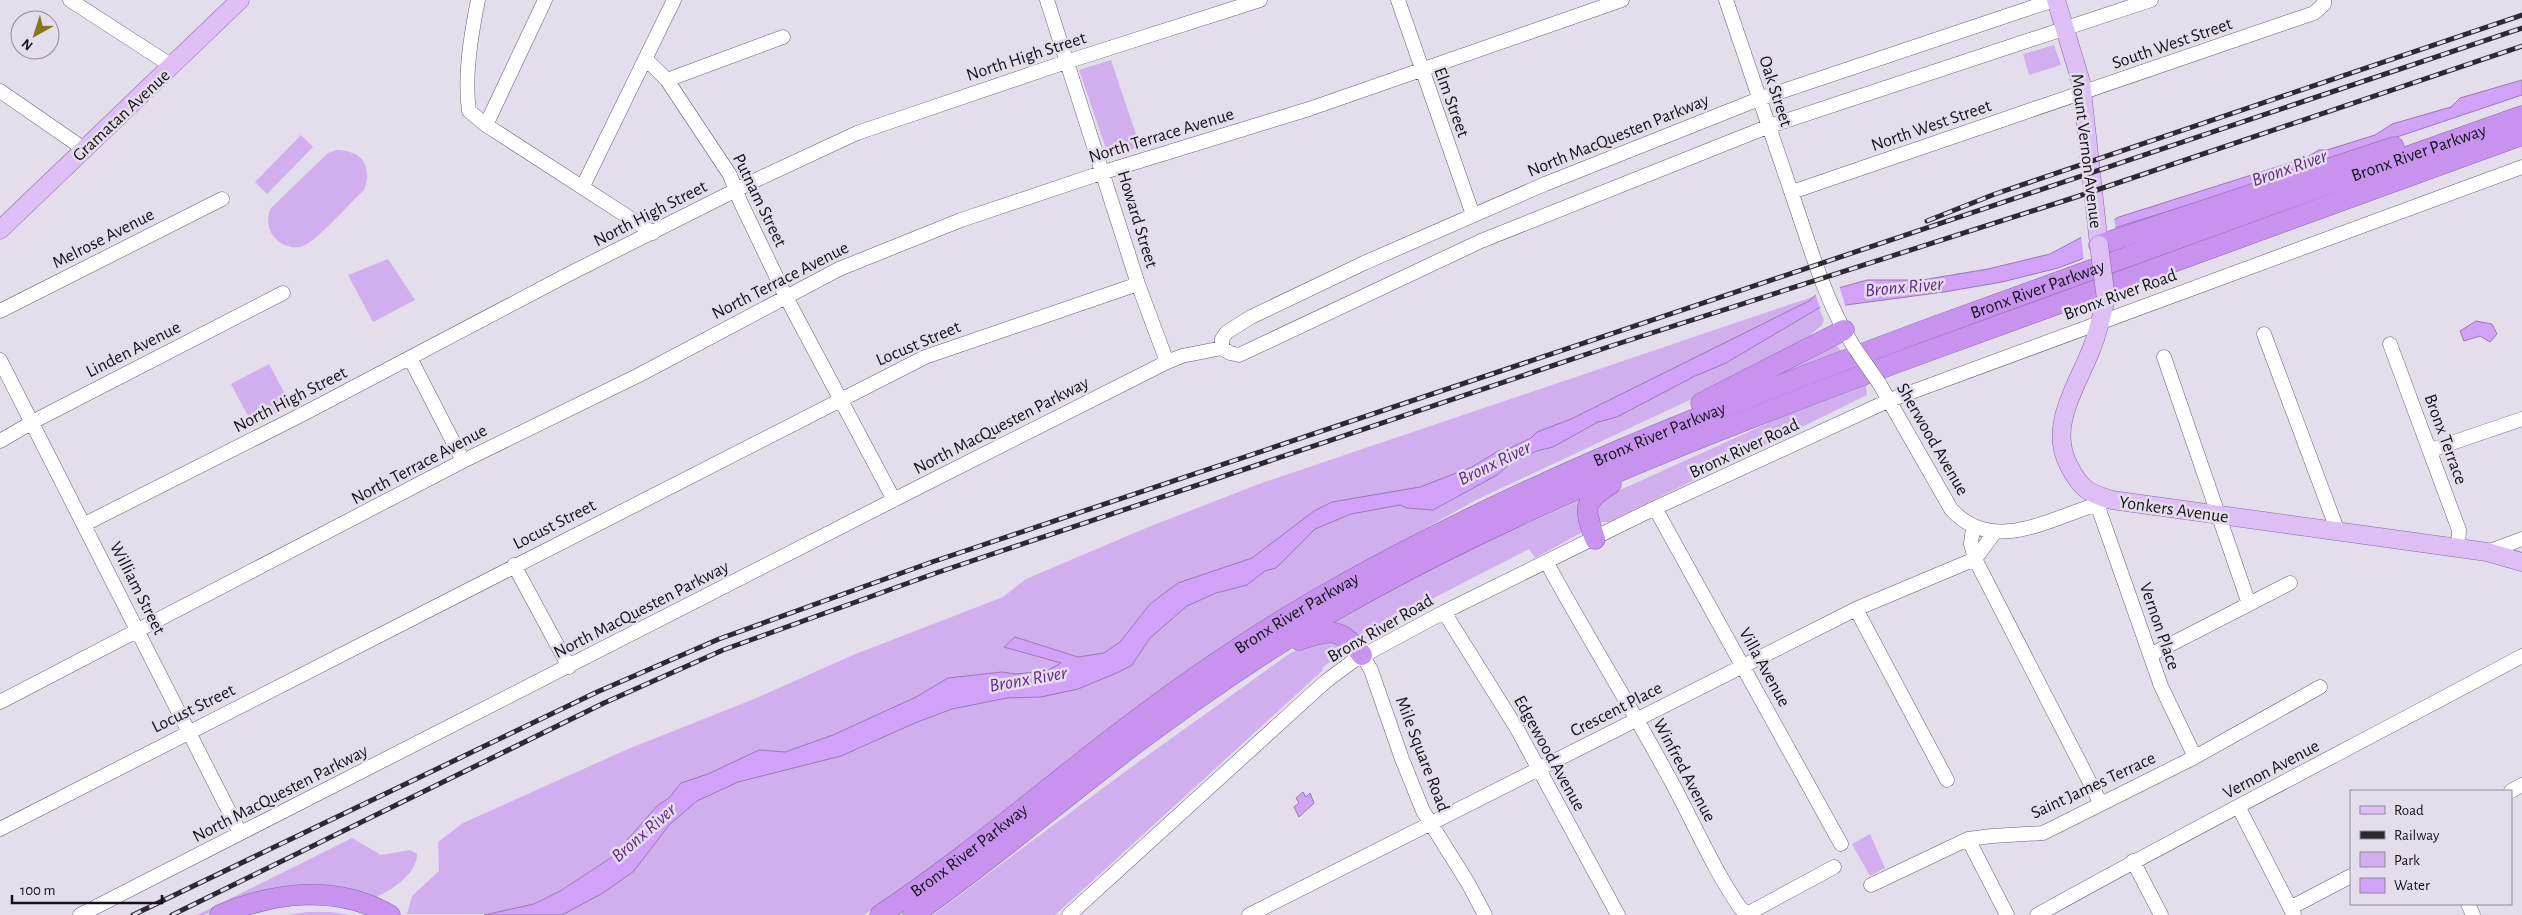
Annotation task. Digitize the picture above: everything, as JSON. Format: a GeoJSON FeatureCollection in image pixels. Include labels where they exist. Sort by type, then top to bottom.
{"type":"FeatureCollection","features":[{"type":"Feature","properties":{"kind":"highway"},"geometry":{"type":"LineString","coordinates":[[2099,245],[2254,192],[2413,142],[2522,116]]}},
{"type":"Feature","properties":{"kind":"highway","name":"Bronx River Parkway"},"geometry":{"type":"LineString","coordinates":[[880,915],[962,858],[1145,713],[1283,620],[1346,583],[1451,528],[1642,440],[1778,385],[2082,272],[2522,116]]}},
{"type":"Feature","properties":{"kind":"highway","name":"Bronx River Parkway"},"geometry":{"type":"LineString","coordinates":[[913,915],[979,868],[1135,744],[1265,653],[1335,610],[1435,557],[1657,455],[1762,412],[2189,254],[2522,136]]}},
{"type":"Feature","properties":{"kind":"highway"},"geometry":{"type":"LineString","coordinates":[[1642,440],[1704,402],[1844,330]]}},
{"type":"Feature","properties":{"kind":"highway"},"geometry":{"type":"LineString","coordinates":[[1595,539],[1586,512],[1591,499],[1657,455]]}},
{"type":"Feature","properties":{"kind":"highway"},"geometry":{"type":"LineString","coordinates":[[1265,653],[1318,634],[1334,632],[1346,637],[1362,655]]}},
{"type":"Feature","properties":{"kind":"highway"},"geometry":{"type":"LineString","coordinates":[[220,915],[267,899],[320,895],[357,900],[390,915]]}},
{"type":"Feature","properties":{"kind":"highway"},"geometry":{"type":"LineString","coordinates":[[246,915],[279,906],[311,904],[338,906],[368,915]]}},
{"type":"Feature","properties":{"kind":"main road","name":"Gramatan Avenue"},"geometry":{"type":"LineString","coordinates":[[0,230],[240,0]]}},
{"type":"Feature","properties":{"kind":"main road","name":"Mount Vernon Avenue"},"geometry":{"type":"LineString","coordinates":[[2055,0],[2066,29],[2081,82],[2099,245]]}},
{"type":"Feature","properties":{"kind":"main road","name":"Yonkers Avenue"},"geometry":{"type":"LineString","coordinates":[[2099,245],[2106,299],[2092,349],[2062,419],[2063,455],[2077,482],[2090,493],[2104,502],[2220,515],[2488,552],[2522,562]]}},
{"type":"Feature","properties":{"kind":"street"},"geometry":{"type":"LineString","coordinates":[[70,0],[172,66]]}},
{"type":"Feature","properties":{"kind":"street"},"geometry":{"type":"LineString","coordinates":[[478,0],[467,98],[469,112],[486,125],[584,186],[653,233]]}},
{"type":"Feature","properties":{"kind":"street"},"geometry":{"type":"LineString","coordinates":[[486,125],[544,0]]}},
{"type":"Feature","properties":{"kind":"street"},"geometry":{"type":"LineString","coordinates":[[584,186],[647,60],[674,0]]}},
{"type":"Feature","properties":{"kind":"street","name":"Howard Street"},"geometry":{"type":"LineString","coordinates":[[1047,0],[1104,172],[1138,284],[1168,362]]}},
{"type":"Feature","properties":{"kind":"street","name":"North High Street"},"geometry":{"type":"LineString","coordinates":[[85,524],[410,358],[569,274],[857,132],[1260,0]]}},
{"type":"Feature","properties":{"kind":"street","name":"Elm Street"},"geometry":{"type":"LineString","coordinates":[[1398,0],[1473,215]]}},
{"type":"Feature","properties":{"kind":"street","name":"North Terrace Avenue"},"geometry":{"type":"LineString","coordinates":[[0,702],[464,461],[639,375],[839,269],[934,230],[1104,172],[1309,109],[1622,0]]}},
{"type":"Feature","properties":{"kind":"street","name":"Oak Street"},"geometry":{"type":"LineString","coordinates":[[1726,0],[1768,127],[1792,192]]}},
{"type":"Feature","properties":{"kind":"street","name":"North MacQuesten Parkway"},"geometry":{"type":"LineString","coordinates":[[1222,348],[1222,339],[1227,332],[1250,318],[1364,263],[1473,215],[1759,99],[2055,0]]}},
{"type":"Feature","properties":{"kind":"street","name":"North MacQuesten Parkway"},"geometry":{"type":"LineString","coordinates":[[80,915],[1168,362],[1182,356],[1222,348],[1230,353],[1240,355],[1481,241],[1768,127],[2151,0]]}},
{"type":"Feature","properties":{"kind":"street","name":"South West Street"},"geometry":{"type":"LineString","coordinates":[[2082,94],[2314,13],[2324,4],[2324,0]]}},
{"type":"Feature","properties":{"kind":"street"},"geometry":{"type":"LineString","coordinates":[[667,80],[783,37]]}},
{"type":"Feature","properties":{"kind":"street","name":"Putnam Street"},"geometry":{"type":"LineString","coordinates":[[647,60],[667,80],[730,175],[786,297],[894,500]]}},
{"type":"Feature","properties":{"kind":"street"},"geometry":{"type":"LineString","coordinates":[[0,91],[84,149]]}},
{"type":"Feature","properties":{"kind":"street","name":"North West Street"},"geometry":{"type":"LineString","coordinates":[[1792,192],[2082,94]]}},
{"type":"Feature","properties":{"kind":"street","name":"Bronx River Road"},"geometry":{"type":"LineString","coordinates":[[1068,915],[1325,682],[1362,655],[1444,612],[1547,563],[1655,508],[1890,400],[2522,167]]}},
{"type":"Feature","properties":{"kind":"street","name":"Sherwood Avenue"},"geometry":{"type":"LineString","coordinates":[[1792,192],[1844,330],[1890,400],[1951,508],[1961,520],[1973,527]]}},
{"type":"Feature","properties":{"kind":"street","name":"Melrose Avenue"},"geometry":{"type":"LineString","coordinates":[[0,311],[222,199]]}},
{"type":"Feature","properties":{"kind":"street","name":"Locust Street"},"geometry":{"type":"LineString","coordinates":[[0,829],[925,357],[1138,284]]}},
{"type":"Feature","properties":{"kind":"street","name":"Linden Avenue"},"geometry":{"type":"LineString","coordinates":[[0,441],[32,422],[284,293]]}},
{"type":"Feature","properties":{"kind":"street"},"geometry":{"type":"LineString","coordinates":[[2264,334],[2338,532]]}},
{"type":"Feature","properties":{"kind":"street","name":"Bronx Terrace"},"geometry":{"type":"LineString","coordinates":[[2390,344],[2431,450],[2459,530],[2458,548]]}},
{"type":"Feature","properties":{"kind":"street"},"geometry":{"type":"LineString","coordinates":[[2164,357],[2220,515],[2249,604]]}},
{"type":"Feature","properties":{"kind":"street"},"geometry":{"type":"LineString","coordinates":[[410,358],[464,461]]}},
{"type":"Feature","properties":{"kind":"street","name":"William Street"},"geometry":{"type":"LineString","coordinates":[[0,360],[85,524],[240,833]]}},
{"type":"Feature","properties":{"kind":"street"},"geometry":{"type":"LineString","coordinates":[[2431,450],[2522,419]]}},
{"type":"Feature","properties":{"kind":"street"},"geometry":{"type":"LineString","coordinates":[[2101,804],[1975,559],[1971,544],[1973,527],[1995,532],[2032,526],[2104,502]]}},
{"type":"Feature","properties":{"kind":"street","name":"Vernon Place"},"geometry":{"type":"LineString","coordinates":[[2104,502],[2161,686],[2195,757]]}},
{"type":"Feature","properties":{"kind":"street","name":"Villa Avenue"},"geometry":{"type":"LineString","coordinates":[[1655,508],[1841,844]]}},
{"type":"Feature","properties":{"kind":"street"},"geometry":{"type":"LineString","coordinates":[[1975,559],[1995,532]]}},
{"type":"Feature","properties":{"kind":"street"},"geometry":{"type":"LineString","coordinates":[[2488,552],[2522,539]]}},
{"type":"Feature","properties":{"kind":"street","name":"Crescent Place"},"geometry":{"type":"LineString","coordinates":[[1249,915],[1856,609],[1975,559]]}},
{"type":"Feature","properties":{"kind":"street","name":"Winfred Avenue"},"geometry":{"type":"LineString","coordinates":[[1547,563],[1637,719],[1741,910],[1749,913],[1834,867]]}},
{"type":"Feature","properties":{"kind":"street"},"geometry":{"type":"LineString","coordinates":[[514,566],[569,667]]}},
{"type":"Feature","properties":{"kind":"street"},"geometry":{"type":"LineString","coordinates":[[2150,655],[2290,582]]}},
{"type":"Feature","properties":{"kind":"street"},"geometry":{"type":"LineString","coordinates":[[1856,609],[1947,780]]}},
{"type":"Feature","properties":{"kind":"street","name":"Edgewood Avenue"},"geometry":{"type":"LineString","coordinates":[[1444,612],[1516,727],[1618,915]]}},
{"type":"Feature","properties":{"kind":"street","name":"Mile Square Road"},"geometry":{"type":"LineString","coordinates":[[1362,655],[1371,670],[1402,759],[1430,823],[1468,883],[1485,915]]}},
{"type":"Feature","properties":{"kind":"street","name":"Vernon Avenue"},"geometry":{"type":"LineString","coordinates":[[2037,915],[2133,861],[2238,808],[2522,656]]}},
{"type":"Feature","properties":{"kind":"street","name":"Saint James Terrace"},"geometry":{"type":"LineString","coordinates":[[1871,884],[1968,840],[1992,836],[2043,833],[2195,757],[2320,686]]}},
{"type":"Feature","properties":{"kind":"street"},"geometry":{"type":"LineString","coordinates":[[2238,808],[2292,911],[2350,877]]}},
{"type":"Feature","properties":{"kind":"street"},"geometry":{"type":"LineString","coordinates":[[1968,840],[2007,915]]}},
{"type":"Feature","properties":{"kind":"street"},"geometry":{"type":"LineString","coordinates":[[2133,861],[2161,915]]}},
{"type":"Feature","properties":{"kind":"green space"},"geometry":{"type":"Polygon","coordinates":[[[2054,45],[2061,65],[2029,75],[2023,54],[2054,45]]]}},
{"type":"Feature","properties":{"kind":"green space"},"geometry":{"type":"Polygon","coordinates":[[[1111,60],[1140,146],[1109,157],[1079,70],[1111,60]]]}},
{"type":"Feature","properties":{"kind":"green space"},"geometry":{"type":"Polygon","coordinates":[[[301,135],[313,147],[267,194],[255,182],[301,135]]]}},
{"type":"Feature","properties":{"kind":"green space"},"geometry":{"type":"Polygon","coordinates":[[[336,150],[353,153],[363,161],[367,174],[364,190],[307,244],[299,247],[290,247],[282,243],[272,235],[269,228],[270,209],[328,153],[336,150]]]}},
{"type":"Feature","properties":{"kind":"green space"},"geometry":{"type":"Polygon","coordinates":[[[388,259],[415,300],[373,322],[348,275],[388,259]]]}},
{"type":"Feature","properties":{"kind":"green space"},"geometry":{"type":"Polygon","coordinates":[[[1815,296],[1809,301],[1571,419],[1537,432],[1531,438],[1504,451],[1498,451],[1472,467],[1420,487],[1332,502],[1314,511],[1252,558],[1178,583],[1150,604],[1120,642],[1104,653],[1078,657],[1015,637],[1004,647],[1062,663],[1047,671],[1015,674],[1002,672],[948,678],[916,697],[833,735],[785,752],[759,750],[708,774],[681,783],[669,798],[658,805],[612,857],[559,891],[534,904],[495,914],[407,914],[412,896],[439,871],[438,842],[463,823],[628,749],[754,699],[853,655],[1003,597],[1026,579],[1146,528],[1259,484],[1815,296]]]}},
{"type":"Feature","properties":{"kind":"green space"},"geometry":{"type":"Polygon","coordinates":[[[1819,308],[1824,320],[1822,325],[1796,347],[1726,383],[1476,500],[1347,572],[864,915],[562,915],[603,893],[634,871],[669,825],[697,801],[738,782],[841,756],[915,723],[952,709],[1007,698],[1041,697],[1078,689],[1119,672],[1132,665],[1150,638],[1187,606],[1216,593],[1247,585],[1265,571],[1276,568],[1315,529],[1351,514],[1400,505],[1407,508],[1433,510],[1497,475],[1512,462],[1537,451],[1554,447],[1598,422],[1617,417],[1695,376],[1726,363],[1819,308]]]}},
{"type":"Feature","properties":{"kind":"green space"},"geometry":{"type":"Polygon","coordinates":[[[1836,345],[1842,352],[1740,391],[1836,345]]]}},
{"type":"Feature","properties":{"kind":"green space"},"geometry":{"type":"Polygon","coordinates":[[[269,364],[291,405],[253,425],[231,384],[269,364]]]}},
{"type":"Feature","properties":{"kind":"green space"},"geometry":{"type":"Polygon","coordinates":[[[1866,384],[1867,395],[1609,522],[1597,522],[1593,505],[1600,499],[1793,412],[1866,384]]]}},
{"type":"Feature","properties":{"kind":"green space"},"geometry":{"type":"Polygon","coordinates":[[[1583,499],[1583,531],[1579,534],[1535,558],[1529,549],[1364,634],[1369,643],[1364,646],[1324,628],[1407,582],[1488,541],[1583,499]]]}},
{"type":"Feature","properties":{"kind":"green space"},"geometry":{"type":"Polygon","coordinates":[[[1328,636],[1347,648],[1322,668],[1323,670],[1055,915],[933,915],[1130,768],[1289,654],[1316,639],[1328,636]]]}},
{"type":"Feature","properties":{"kind":"green space"},"geometry":{"type":"Polygon","coordinates":[[[1870,834],[1885,868],[1870,876],[1852,844],[1870,834]]]}},
{"type":"Feature","properties":{"kind":"green space"},"geometry":{"type":"Polygon","coordinates":[[[352,838],[381,855],[410,850],[417,854],[416,861],[403,880],[376,897],[231,903],[205,915],[197,915],[352,838]]]}},
{"type":"Feature","properties":{"kind":"green space"},"geometry":{"type":"Polygon","coordinates":[[[307,912],[331,912],[350,915],[287,915],[307,912]]]}},
{"type":"Feature","properties":{"kind":"water","name":"Bronx River"},"geometry":{"type":"Polygon","coordinates":[[[2522,80],[2522,95],[2254,185],[2117,227],[2082,259],[2058,268],[2002,282],[1944,292],[1846,305],[1824,305],[1726,363],[1695,376],[1617,417],[1598,422],[1553,447],[1537,451],[1512,462],[1497,475],[1433,510],[1407,508],[1400,505],[1351,514],[1315,529],[1276,568],[1265,571],[1247,585],[1216,593],[1187,606],[1150,638],[1132,665],[1119,672],[1078,689],[1041,697],[1007,698],[952,709],[915,723],[841,756],[738,782],[697,801],[669,825],[634,871],[603,893],[562,915],[484,915],[534,904],[560,891],[612,857],[658,805],[669,798],[681,783],[708,774],[759,750],[785,752],[833,735],[916,697],[948,678],[1002,672],[1015,674],[1047,671],[1061,663],[1004,647],[1015,637],[1078,657],[1104,653],[1120,642],[1150,604],[1178,583],[1252,558],[1314,511],[1332,502],[1420,487],[1472,467],[1498,451],[1504,451],[1531,438],[1537,432],[1571,419],[1809,301],[1817,294],[1867,280],[1922,280],[1988,269],[2050,254],[2119,217],[2305,158],[2319,150],[2327,150],[2375,135],[2392,124],[2451,107],[2460,98],[2522,80]]]}},
{"type":"Feature","properties":{"kind":"water"},"geometry":{"type":"Polygon","coordinates":[[[2476,321],[2492,324],[2497,334],[2490,342],[2480,336],[2464,341],[2460,331],[2476,321]]]}},
{"type":"Feature","properties":{"kind":"water"},"geometry":{"type":"Polygon","coordinates":[[[1303,792],[1306,797],[1310,793],[1314,803],[1299,817],[1294,807],[1299,803],[1296,798],[1303,792]]]}},
{"type":"Feature","properties":{"kind":"pier"},"geometry":{"type":"Polygon","coordinates":[[[2114,217],[2116,231],[2084,261],[2081,235],[2114,217]]]}},
{"type":"Feature","properties":{"kind":"pier"},"geometry":{"type":"Polygon","coordinates":[[[1839,285],[1846,308],[1825,307],[1821,310],[1815,293],[1839,285]]]}},
{"type":"Feature","properties":{"kind":"railway"},"geometry":{"type":"LineString","coordinates":[[1927,221],[1995,194],[2522,15]]}},
{"type":"Feature","properties":{"kind":"railway"},"geometry":{"type":"LineString","coordinates":[[133,915],[597,692],[719,639],[932,562],[2522,28]]}},
{"type":"Feature","properties":{"kind":"railway"},"geometry":{"type":"LineString","coordinates":[[172,915],[604,703],[723,650],[936,573],[1611,346],[2076,197],[2522,46]]}}]}
